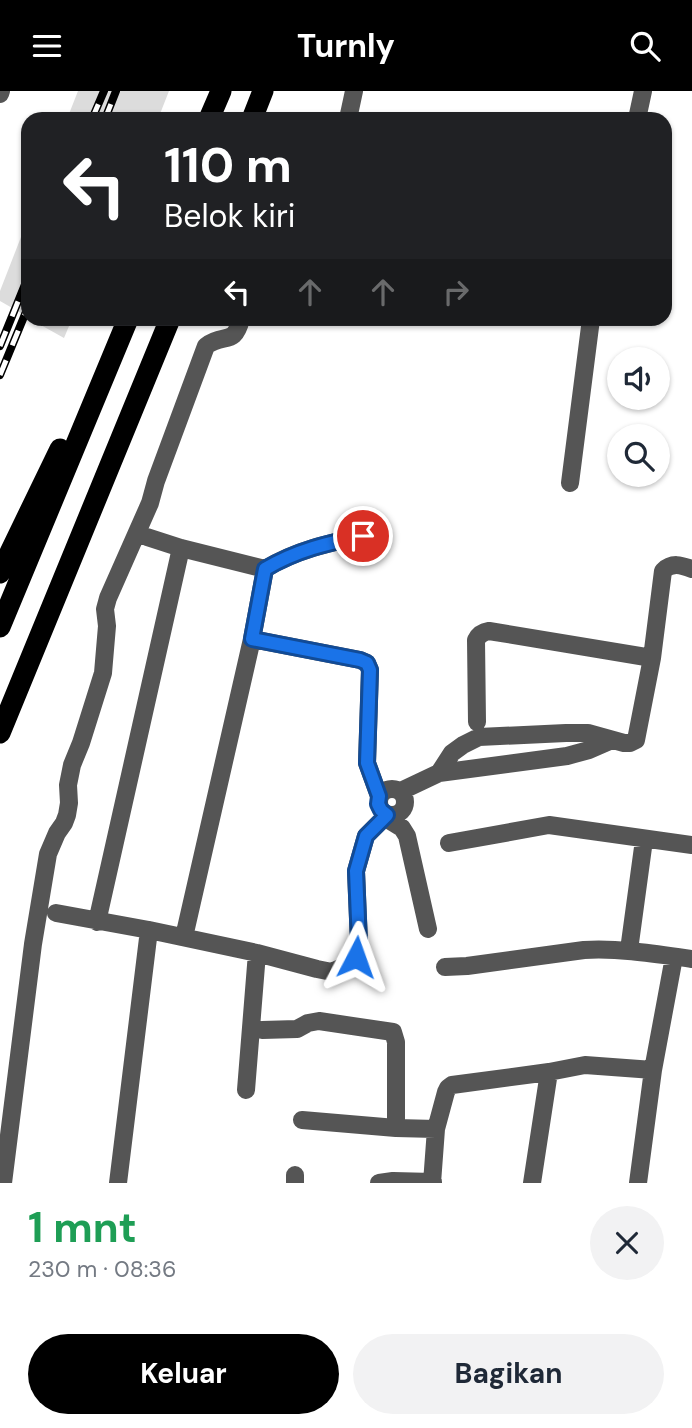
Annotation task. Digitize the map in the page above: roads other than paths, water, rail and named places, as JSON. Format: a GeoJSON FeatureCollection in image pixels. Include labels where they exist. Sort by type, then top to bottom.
{"type":"FeatureCollection","features":[{"type":"Feature","properties":{"kind":"highway"},"geometry":{"type":"LineString","coordinates":[[212,112],[221,91]]}},
{"type":"Feature","properties":{"kind":"highway"},"geometry":{"type":"LineString","coordinates":[[255,112],[264,91]]}},
{"type":"Feature","properties":{"kind":"highway"},"geometry":{"type":"LineString","coordinates":[[0,573],[119,326]]}},
{"type":"Feature","properties":{"kind":"highway"},"geometry":{"type":"LineString","coordinates":[[0,627],[125,326]]}},
{"type":"Feature","properties":{"kind":"highway"},"geometry":{"type":"LineString","coordinates":[[0,733],[167,326]]}},
{"type":"Feature","properties":{"kind":"street"},"geometry":{"type":"LineString","coordinates":[[350,112],[354,91]]}},
{"type":"Feature","properties":{"kind":"street"},"geometry":{"type":"LineString","coordinates":[[638,112],[643,91]]}},
{"type":"Feature","properties":{"kind":"street"},"geometry":{"type":"LineString","coordinates":[[3,1183],[33,944],[48,854],[67,815],[72,765],[103,673],[107,626],[105,609],[108,598],[150,503],[206,346],[211,342],[233,337],[239,326]]}},
{"type":"Feature","properties":{"kind":"street"},"geometry":{"type":"LineString","coordinates":[[570,483],[590,326]]}},
{"type":"Feature","properties":{"kind":"street"},"geometry":{"type":"LineString","coordinates":[[184,937],[252,639],[265,569],[279,560],[314,546],[363,536]]}},
{"type":"Feature","properties":{"kind":"street"},"geometry":{"type":"LineString","coordinates":[[147,537],[265,569]]}},
{"type":"Feature","properties":{"kind":"street"},"geometry":{"type":"LineString","coordinates":[[97,922],[181,548]]}},
{"type":"Feature","properties":{"kind":"street"},"geometry":{"type":"LineString","coordinates":[[439,773],[452,753],[479,737],[588,733],[625,743],[636,740],[652,658],[663,571],[674,564],[692,569]]}},
{"type":"Feature","properties":{"kind":"street"},"geometry":{"type":"LineString","coordinates":[[477,722],[476,640],[485,632],[652,658]]}},
{"type":"Feature","properties":{"kind":"street"},"geometry":{"type":"LineString","coordinates":[[252,639],[367,663],[370,670],[367,763],[381,810],[402,828],[407,836],[428,929]]}},
{"type":"Feature","properties":{"kind":"street"},"geometry":{"type":"LineString","coordinates":[[401,791],[439,773],[567,756],[612,740]]}},
{"type":"Feature","properties":{"kind":"street"},"geometry":{"type":"LineString","coordinates":[[56,913],[184,937],[332,972],[356,957],[359,943],[356,871],[366,836],[386,816],[399,813],[405,803],[401,791],[393,788],[385,790],[379,796]]}},
{"type":"Feature","properties":{"kind":"street"},"geometry":{"type":"LineString","coordinates":[[449,843],[549,825],[692,845]]}},
{"type":"Feature","properties":{"kind":"street"},"geometry":{"type":"LineString","coordinates":[[629,950],[645,839]]}},
{"type":"Feature","properties":{"kind":"street"},"geometry":{"type":"LineString","coordinates":[[118,1183],[149,930]]}},
{"type":"Feature","properties":{"kind":"street"},"geometry":{"type":"LineString","coordinates":[[445,967],[584,950],[629,950],[683,958],[653,1070],[638,1183]]}},
{"type":"Feature","properties":{"kind":"street"},"geometry":{"type":"LineString","coordinates":[[246,1090],[257,953]]}},
{"type":"Feature","properties":{"kind":"street"},"geometry":{"type":"LineString","coordinates":[[262,1030],[298,1029],[319,1021],[393,1032],[396,1042],[396,1128]]}},
{"type":"Feature","properties":{"kind":"street"},"geometry":{"type":"LineString","coordinates":[[379,1183],[433,1182],[436,1129],[448,1088],[453,1085],[585,1065],[653,1070]]}},
{"type":"Feature","properties":{"kind":"street"},"geometry":{"type":"LineString","coordinates":[[532,1183],[549,1072]]}},
{"type":"Feature","properties":{"kind":"street"},"geometry":{"type":"LineString","coordinates":[[302,1120],[436,1129]]}},
{"type":"Feature","properties":{"kind":"railway"},"geometry":{"type":"LineString","coordinates":[[95,112],[104,91]]}},
{"type":"Feature","properties":{"kind":"railway"},"geometry":{"type":"LineString","coordinates":[[108,112],[116,91]]}},
{"type":"Feature","properties":{"kind":"railway"},"geometry":{"type":"LineString","coordinates":[[0,346],[21,294]]}},
{"type":"Feature","properties":{"kind":"railway"},"geometry":{"type":"LineString","coordinates":[[0,375],[21,324]]}}]}
